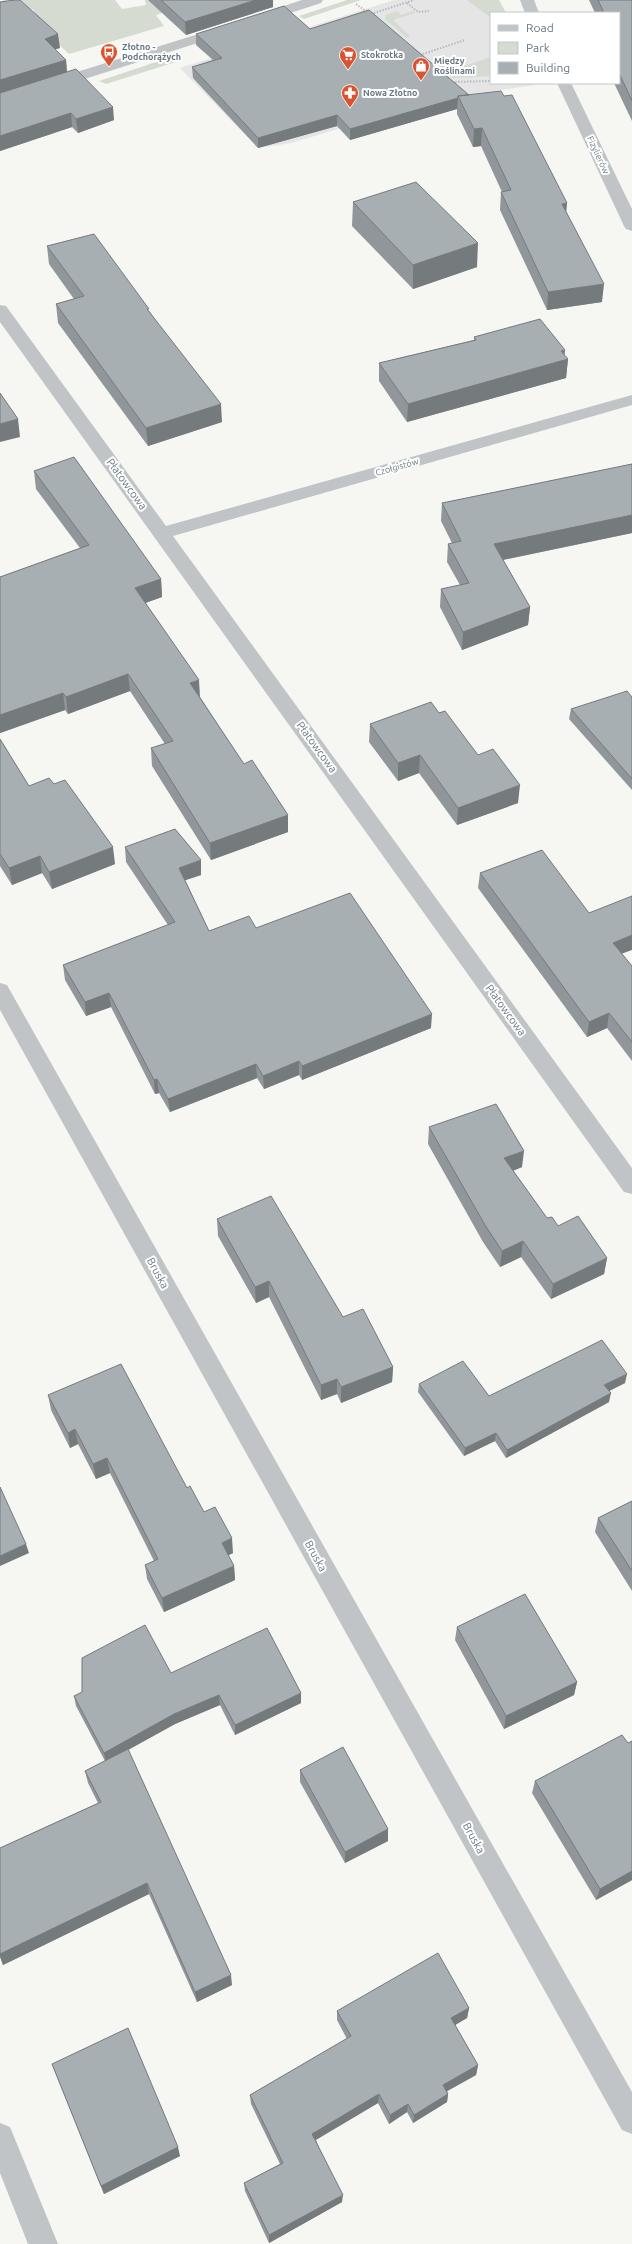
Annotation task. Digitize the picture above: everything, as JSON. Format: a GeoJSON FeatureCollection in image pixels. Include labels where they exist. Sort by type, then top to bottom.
{"type":"FeatureCollection","features":[{"type":"Feature","properties":{"kind":"street"},"geometry":{"type":"LineString","coordinates":[[526,0],[532,12]]}},
{"type":"Feature","properties":{"kind":"street"},"geometry":{"type":"LineString","coordinates":[[0,102],[310,1]]}},
{"type":"Feature","properties":{"kind":"street","name":"Fizylierów"},"geometry":{"type":"LineString","coordinates":[[564,84],[632,226]]}},
{"type":"Feature","properties":{"kind":"street","name":"Płatowcowa"},"geometry":{"type":"LineString","coordinates":[[0,310],[163,533],[632,1185]]}},
{"type":"Feature","properties":{"kind":"street","name":"Czołgistów"},"geometry":{"type":"LineString","coordinates":[[163,533],[632,400]]}},
{"type":"Feature","properties":{"kind":"street","name":"Bruska"},"geometry":{"type":"LineString","coordinates":[[0,991],[632,2120]]}},
{"type":"Feature","properties":{"kind":"street"},"geometry":{"type":"LineString","coordinates":[[0,2137],[43,2244]]}},
{"type":"Feature","properties":{"kind":"path"},"geometry":{"type":"LineString","coordinates":[[406,2],[418,12],[429,10]]}},
{"type":"Feature","properties":{"kind":"path"},"geometry":{"type":"LineString","coordinates":[[356,4],[375,19]]}},
{"type":"Feature","properties":{"kind":"path"},"geometry":{"type":"LineString","coordinates":[[424,60],[419,55],[465,40]]}},
{"type":"Feature","properties":{"kind":"path"},"geometry":{"type":"LineString","coordinates":[[446,78],[452,82],[490,80]]}},
{"type":"Feature","properties":{"kind":"shaded area"},"geometry":{"type":"Polygon","coordinates":[[[394,0],[498,0],[492,12],[490,12],[490,84],[535,85],[439,99],[291,143],[258,148],[180,68],[394,0]]]}},
{"type":"Feature","properties":{"kind":"green space"},"geometry":{"type":"Polygon","coordinates":[[[3,0],[115,0],[122,9],[146,5],[145,0],[203,0],[156,15],[164,26],[69,54],[42,29],[33,9],[12,13],[3,0]]]}},
{"type":"Feature","properties":{"kind":"green space"},"geometry":{"type":"Polygon","coordinates":[[[347,0],[361,0],[304,19],[299,16],[347,0]]]}},
{"type":"Feature","properties":{"kind":"green space"},"geometry":{"type":"Polygon","coordinates":[[[467,0],[499,0],[505,12],[490,12],[490,17],[467,0]]]}},
{"type":"Feature","properties":{"kind":"green space"},"geometry":{"type":"Polygon","coordinates":[[[397,11],[401,15],[413,11],[415,13],[393,20],[410,36],[407,38],[385,19],[386,15],[397,11]]]}},
{"type":"Feature","properties":{"kind":"green space"},"geometry":{"type":"Polygon","coordinates":[[[171,57],[176,62],[106,84],[99,81],[171,57]]]}},
{"type":"Feature","properties":{"kind":"green space"},"geometry":{"type":"Polygon","coordinates":[[[490,57],[490,76],[453,78],[433,61],[437,60],[449,71],[490,57]]]}},
{"type":"Feature","properties":{"kind":"building"},"geometry":{"type":"Polygon","coordinates":[[[20,0],[58,34],[45,39],[66,60],[0,80],[0,2],[20,0]]]}},
{"type":"Feature","properties":{"kind":"building"},"geometry":{"type":"Polygon","coordinates":[[[161,0],[256,0],[185,22],[161,0]]]}},
{"type":"Feature","properties":{"kind":"building"},"geometry":{"type":"Polygon","coordinates":[[[598,0],[632,0],[632,101],[620,75],[620,12],[604,12],[598,0]]]}},
{"type":"Feature","properties":{"kind":"building"},"geometry":{"type":"Polygon","coordinates":[[[284,6],[310,29],[369,10],[469,95],[458,96],[458,98],[350,129],[337,115],[258,138],[192,67],[222,58],[196,34],[284,6]]]}},
{"type":"Feature","properties":{"kind":"building"},"geometry":{"type":"Polygon","coordinates":[[[76,69],[113,107],[76,119],[71,113],[0,136],[0,93],[76,69]]]}},
{"type":"Feature","properties":{"kind":"building"},"geometry":{"type":"Polygon","coordinates":[[[501,91],[504,96],[512,95],[567,203],[562,204],[604,284],[548,292],[501,192],[511,190],[482,128],[474,129],[458,96],[501,91]]]}},
{"type":"Feature","properties":{"kind":"building"},"geometry":{"type":"Polygon","coordinates":[[[416,182],[478,243],[413,265],[353,202],[416,182]]]}},
{"type":"Feature","properties":{"kind":"building"},"geometry":{"type":"Polygon","coordinates":[[[94,234],[149,309],[147,309],[221,404],[146,428],[56,304],[84,296],[47,246],[94,234]]]}},
{"type":"Feature","properties":{"kind":"building"},"geometry":{"type":"Polygon","coordinates":[[[540,319],[565,350],[561,351],[568,359],[408,404],[379,363],[476,340],[474,337],[540,319]]]}},
{"type":"Feature","properties":{"kind":"building"},"geometry":{"type":"Polygon","coordinates":[[[0,393],[18,419],[0,424],[0,393]]]}},
{"type":"Feature","properties":{"kind":"building"},"geometry":{"type":"Polygon","coordinates":[[[74,457],[161,579],[135,588],[199,680],[190,683],[244,764],[252,760],[288,815],[210,843],[151,748],[173,741],[128,674],[66,697],[63,693],[0,715],[0,577],[89,545],[34,471],[74,457]]]}},
{"type":"Feature","properties":{"kind":"building"},"geometry":{"type":"Polygon","coordinates":[[[632,464],[632,515],[494,544],[530,607],[463,632],[441,589],[469,583],[448,544],[461,541],[442,503],[632,464]]]}},
{"type":"Feature","properties":{"kind":"building"},"geometry":{"type":"Polygon","coordinates":[[[627,691],[632,697],[632,779],[571,709],[627,691]]]}},
{"type":"Feature","properties":{"kind":"building"},"geometry":{"type":"Polygon","coordinates":[[[431,702],[439,713],[445,711],[478,755],[493,749],[520,785],[458,808],[420,755],[398,763],[370,724],[431,702]]]}},
{"type":"Feature","properties":{"kind":"building"},"geometry":{"type":"Polygon","coordinates":[[[0,739],[29,786],[49,778],[54,784],[65,780],[113,847],[49,872],[40,856],[9,868],[0,854],[0,739]]]}},
{"type":"Feature","properties":{"kind":"building"},"geometry":{"type":"Polygon","coordinates":[[[175,829],[201,860],[179,868],[209,931],[249,916],[256,928],[350,893],[432,1014],[302,1066],[299,1061],[263,1076],[256,1064],[168,1099],[157,1079],[154,1080],[109,993],[85,1002],[63,965],[175,922],[125,847],[175,829]]]}},
{"type":"Feature","properties":{"kind":"building"},"geometry":{"type":"Polygon","coordinates":[[[542,850],[589,913],[632,896],[632,935],[613,943],[632,966],[632,1042],[609,1013],[589,1022],[480,873],[542,850]]]}},
{"type":"Feature","properties":{"kind":"building"},"geometry":{"type":"Polygon","coordinates":[[[496,1104],[524,1151],[504,1158],[547,1218],[552,1217],[558,1226],[578,1216],[607,1258],[553,1284],[523,1241],[502,1251],[485,1225],[429,1127],[496,1104]]]}},
{"type":"Feature","properties":{"kind":"building"},"geometry":{"type":"Polygon","coordinates":[[[271,1196],[343,1317],[363,1309],[393,1367],[341,1387],[337,1379],[321,1385],[269,1281],[255,1287],[217,1219],[271,1196]]]}},
{"type":"Feature","properties":{"kind":"building"},"geometry":{"type":"Polygon","coordinates":[[[602,1340],[627,1374],[604,1385],[611,1393],[507,1450],[496,1433],[465,1448],[419,1384],[463,1361],[489,1396],[602,1340]]]}},
{"type":"Feature","properties":{"kind":"building"},"geometry":{"type":"Polygon","coordinates":[[[121,1364],[187,1488],[190,1486],[204,1512],[215,1507],[232,1538],[222,1543],[234,1566],[162,1598],[145,1565],[158,1559],[107,1458],[93,1464],[75,1429],[68,1433],[48,1395],[121,1364]]]}},
{"type":"Feature","properties":{"kind":"building"},"geometry":{"type":"Polygon","coordinates":[[[0,1487],[26,1544],[0,1556],[0,1487]]]}},
{"type":"Feature","properties":{"kind":"building"},"geometry":{"type":"Polygon","coordinates":[[[632,1501],[632,1571],[598,1518],[632,1501]]]}},
{"type":"Feature","properties":{"kind":"building"},"geometry":{"type":"Polygon","coordinates":[[[525,1594],[577,1682],[506,1716],[457,1627],[525,1594]]]}},
{"type":"Feature","properties":{"kind":"building"},"geometry":{"type":"Polygon","coordinates":[[[145,1625],[171,1673],[267,1628],[301,1693],[235,1725],[219,1695],[174,1714],[104,1753],[74,1696],[82,1692],[82,1658],[145,1625]]]}},
{"type":"Feature","properties":{"kind":"building"},"geometry":{"type":"Polygon","coordinates":[[[622,1735],[628,1743],[632,1741],[632,1871],[600,1889],[535,1781],[622,1735]]]}},
{"type":"Feature","properties":{"kind":"building"},"geometry":{"type":"Polygon","coordinates":[[[343,1747],[388,1829],[345,1852],[300,1770],[343,1747]]]}},
{"type":"Feature","properties":{"kind":"building"},"geometry":{"type":"Polygon","coordinates":[[[128,1749],[231,1975],[195,1992],[147,1883],[0,1954],[0,1848],[101,1802],[85,1771],[128,1749]]]}},
{"type":"Feature","properties":{"kind":"building"},"geometry":{"type":"Polygon","coordinates":[[[438,1953],[469,2008],[451,2018],[478,2065],[443,2085],[448,2094],[414,2115],[408,2104],[390,2115],[379,2094],[312,2134],[343,2195],[269,2235],[244,2183],[283,2163],[250,2095],[351,2036],[337,2011],[438,1953]]]}},
{"type":"Feature","properties":{"kind":"building"},"geometry":{"type":"Polygon","coordinates":[[[128,2028],[178,2147],[101,2186],[52,2064],[128,2028]]]}},
{"type":"Feature","properties":{"kind":"place","name":"Złotno - Podchorążych"},"geometry":{"type":"Point","coordinates":[109,67]}},
{"type":"Feature","properties":{"kind":"place","name":"Stokrotka"},"geometry":{"type":"Point","coordinates":[348,70]}},
{"type":"Feature","properties":{"kind":"place","name":"Między Roślinami"},"geometry":{"type":"Point","coordinates":[421,81]}},
{"type":"Feature","properties":{"kind":"place","name":"Nowa Złotno"},"geometry":{"type":"Point","coordinates":[350,108]}}]}
